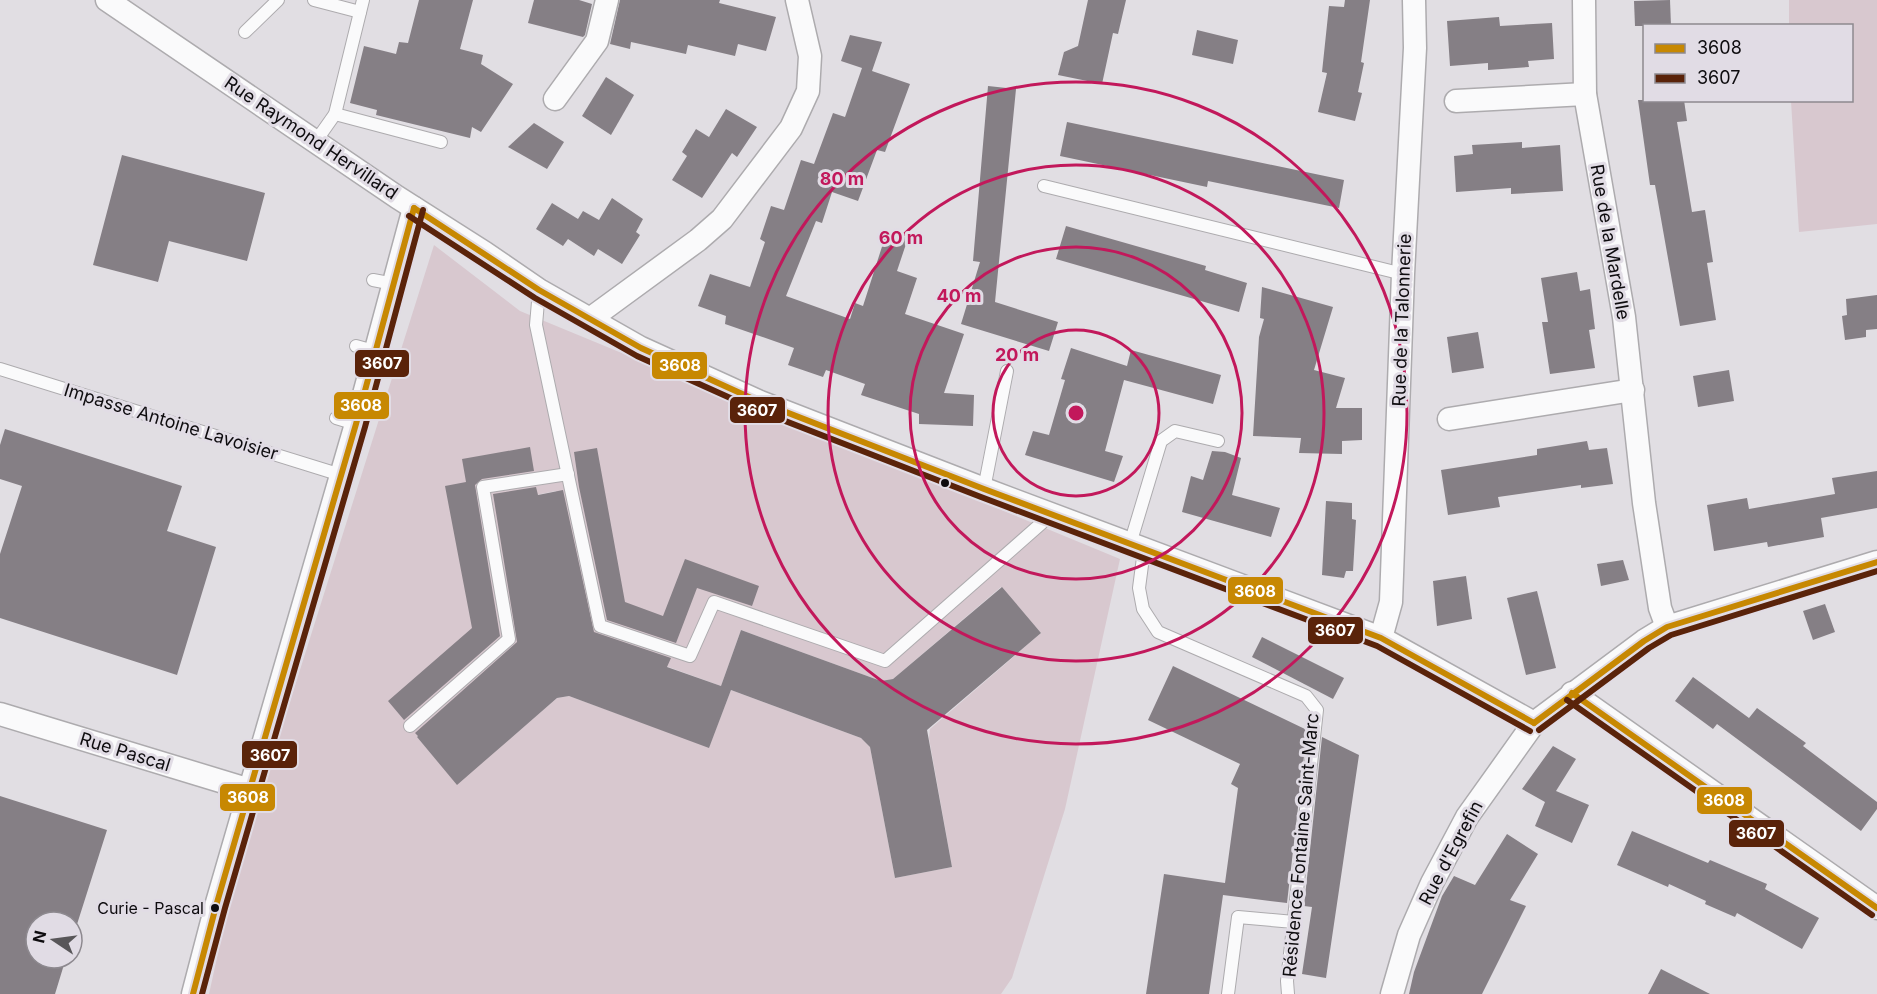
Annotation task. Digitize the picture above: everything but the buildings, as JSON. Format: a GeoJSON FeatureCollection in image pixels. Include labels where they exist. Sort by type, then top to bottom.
{"type":"FeatureCollection","features":[{"type":"Feature","properties":{"kind":"street","name":"Rue Raymond Hervillard"},"geometry":{"type":"LineString","coordinates":[[107,0],[414,208],[540,290],[641,348],[760,402],[1381,638],[1534,723]]}},
{"type":"Feature","properties":{"kind":"street"},"geometry":{"type":"LineString","coordinates":[[555,99],[597,41],[607,0]]}},
{"type":"Feature","properties":{"kind":"street"},"geometry":{"type":"LineString","coordinates":[[590,320],[698,240],[722,219],[791,128],[808,91],[810,56],[797,0]]}},
{"type":"Feature","properties":{"kind":"street","name":"Rue de la Talonnerie"},"geometry":{"type":"LineString","coordinates":[[1381,638],[1391,602],[1415,48],[1414,0]]}},
{"type":"Feature","properties":{"kind":"street","name":"Rue de la Mardelle"},"geometry":{"type":"LineString","coordinates":[[1584,0],[1585,94],[1624,317],[1644,503],[1660,608],[1667,627]]}},
{"type":"Feature","properties":{"kind":"street"},"geometry":{"type":"LineString","coordinates":[[1456,101],[1585,94]]}},
{"type":"Feature","properties":{"kind":"street"},"geometry":{"type":"LineString","coordinates":[[193,994],[216,906],[341,475],[346,421],[383,282],[414,208]]}},
{"type":"Feature","properties":{"kind":"street"},"geometry":{"type":"LineString","coordinates":[[1449,419],[1633,390]]}},
{"type":"Feature","properties":{"kind":"street","name":"Rue d'Egrefin"},"geometry":{"type":"LineString","coordinates":[[1392,994],[1409,935],[1432,883],[1467,817],[1534,723],[1644,641],[1667,627],[1877,562]]}},
{"type":"Feature","properties":{"kind":"street"},"geometry":{"type":"LineString","coordinates":[[1572,693],[1877,908]]}},
{"type":"Feature","properties":{"kind":"street","name":"Rue Pascal"},"geometry":{"type":"LineString","coordinates":[[0,714],[250,790]]}},
{"type":"Feature","properties":{"kind":"lane"},"geometry":{"type":"LineString","coordinates":[[245,32],[278,0]]}},
{"type":"Feature","properties":{"kind":"lane"},"geometry":{"type":"LineString","coordinates":[[314,0],[362,6],[335,114],[316,141]]}},
{"type":"Feature","properties":{"kind":"lane"},"geometry":{"type":"LineString","coordinates":[[335,114],[441,142]]}},
{"type":"Feature","properties":{"kind":"lane"},"geometry":{"type":"LineString","coordinates":[[1044,186],[1404,274]]}},
{"type":"Feature","properties":{"kind":"lane"},"geometry":{"type":"LineString","coordinates":[[540,290],[536,325],[600,626],[690,656],[714,602],[885,660],[1052,514]]}},
{"type":"Feature","properties":{"kind":"lane","name":"Impasse Antoine Lavoisier"},"geometry":{"type":"LineString","coordinates":[[0,369],[341,475]]}},
{"type":"Feature","properties":{"kind":"lane"},"geometry":{"type":"LineString","coordinates":[[984,489],[1007,371]]}},
{"type":"Feature","properties":{"kind":"lane","name":"Résidence Fontaine Saint-Marc"},"geometry":{"type":"LineString","coordinates":[[1218,441],[1175,431],[1161,441],[1137,547],[1139,588],[1143,609],[1158,632],[1306,696],[1317,710],[1287,981],[1288,994]]}},
{"type":"Feature","properties":{"kind":"lane"},"geometry":{"type":"LineString","coordinates":[[410,726],[509,639],[483,487],[568,474]]}},
{"type":"Feature","properties":{"kind":"lane"},"geometry":{"type":"LineString","coordinates":[[1228,994],[1238,917],[1294,922]]}},
{"type":"Feature","properties":{"kind":"shaded area"},"geometry":{"type":"Polygon","coordinates":[[[1789,0],[1877,0],[1877,224],[1799,232],[1791,102],[1853,102],[1853,24],[1789,24],[1789,0]]]}},
{"type":"Feature","properties":{"kind":"shaded area"},"geometry":{"type":"Polygon","coordinates":[[[434,245],[520,311],[1120,559],[1065,809],[1012,978],[1001,994],[209,994],[235,876],[434,245]],[[556,491],[495,503],[521,642],[517,652],[417,737],[457,784],[557,698],[569,696],[709,747],[731,690],[861,738],[870,747],[895,878],[952,867],[929,738],[930,729],[1041,633],[1001,587],[893,679],[881,681],[741,630],[721,686],[588,638],[556,491]]]}},
{"type":"Feature","properties":{"kind":"transit line","name":"3608"},"geometry":{"type":"LineString","coordinates":[[414,208],[539,290],[641,348],[760,402],[1381,638],[1534,723]]}},
{"type":"Feature","properties":{"kind":"transit line","name":"3608"},"geometry":{"type":"LineString","coordinates":[[193,994],[216,906],[356,424],[414,208]]}},
{"type":"Feature","properties":{"kind":"transit line","name":"3607"},"geometry":{"type":"LineString","coordinates":[[202,994],[365,427],[423,210]]}},
{"type":"Feature","properties":{"kind":"transit line","name":"3607"},"geometry":{"type":"LineString","coordinates":[[409,216],[535,298],[637,356],[757,410],[1377,646],[1530,731]]}},
{"type":"Feature","properties":{"kind":"transit line","name":"3608"},"geometry":{"type":"LineString","coordinates":[[1534,723],[1644,641],[1667,627],[1877,562]]}},
{"type":"Feature","properties":{"kind":"transit line","name":"3607"},"geometry":{"type":"LineString","coordinates":[[1539,730],[1649,648],[1671,635],[1877,571]]}},
{"type":"Feature","properties":{"kind":"transit line","name":"3608"},"geometry":{"type":"LineString","coordinates":[[1572,693],[1877,908]]}},
{"type":"Feature","properties":{"kind":"transit line","name":"3607"},"geometry":{"type":"LineString","coordinates":[[1567,700],[1872,915]]}},
{"type":"Feature","properties":{"kind":"place","name":"Curie - Pascal"},"geometry":{"type":"Point","coordinates":[215,908]}}]}
